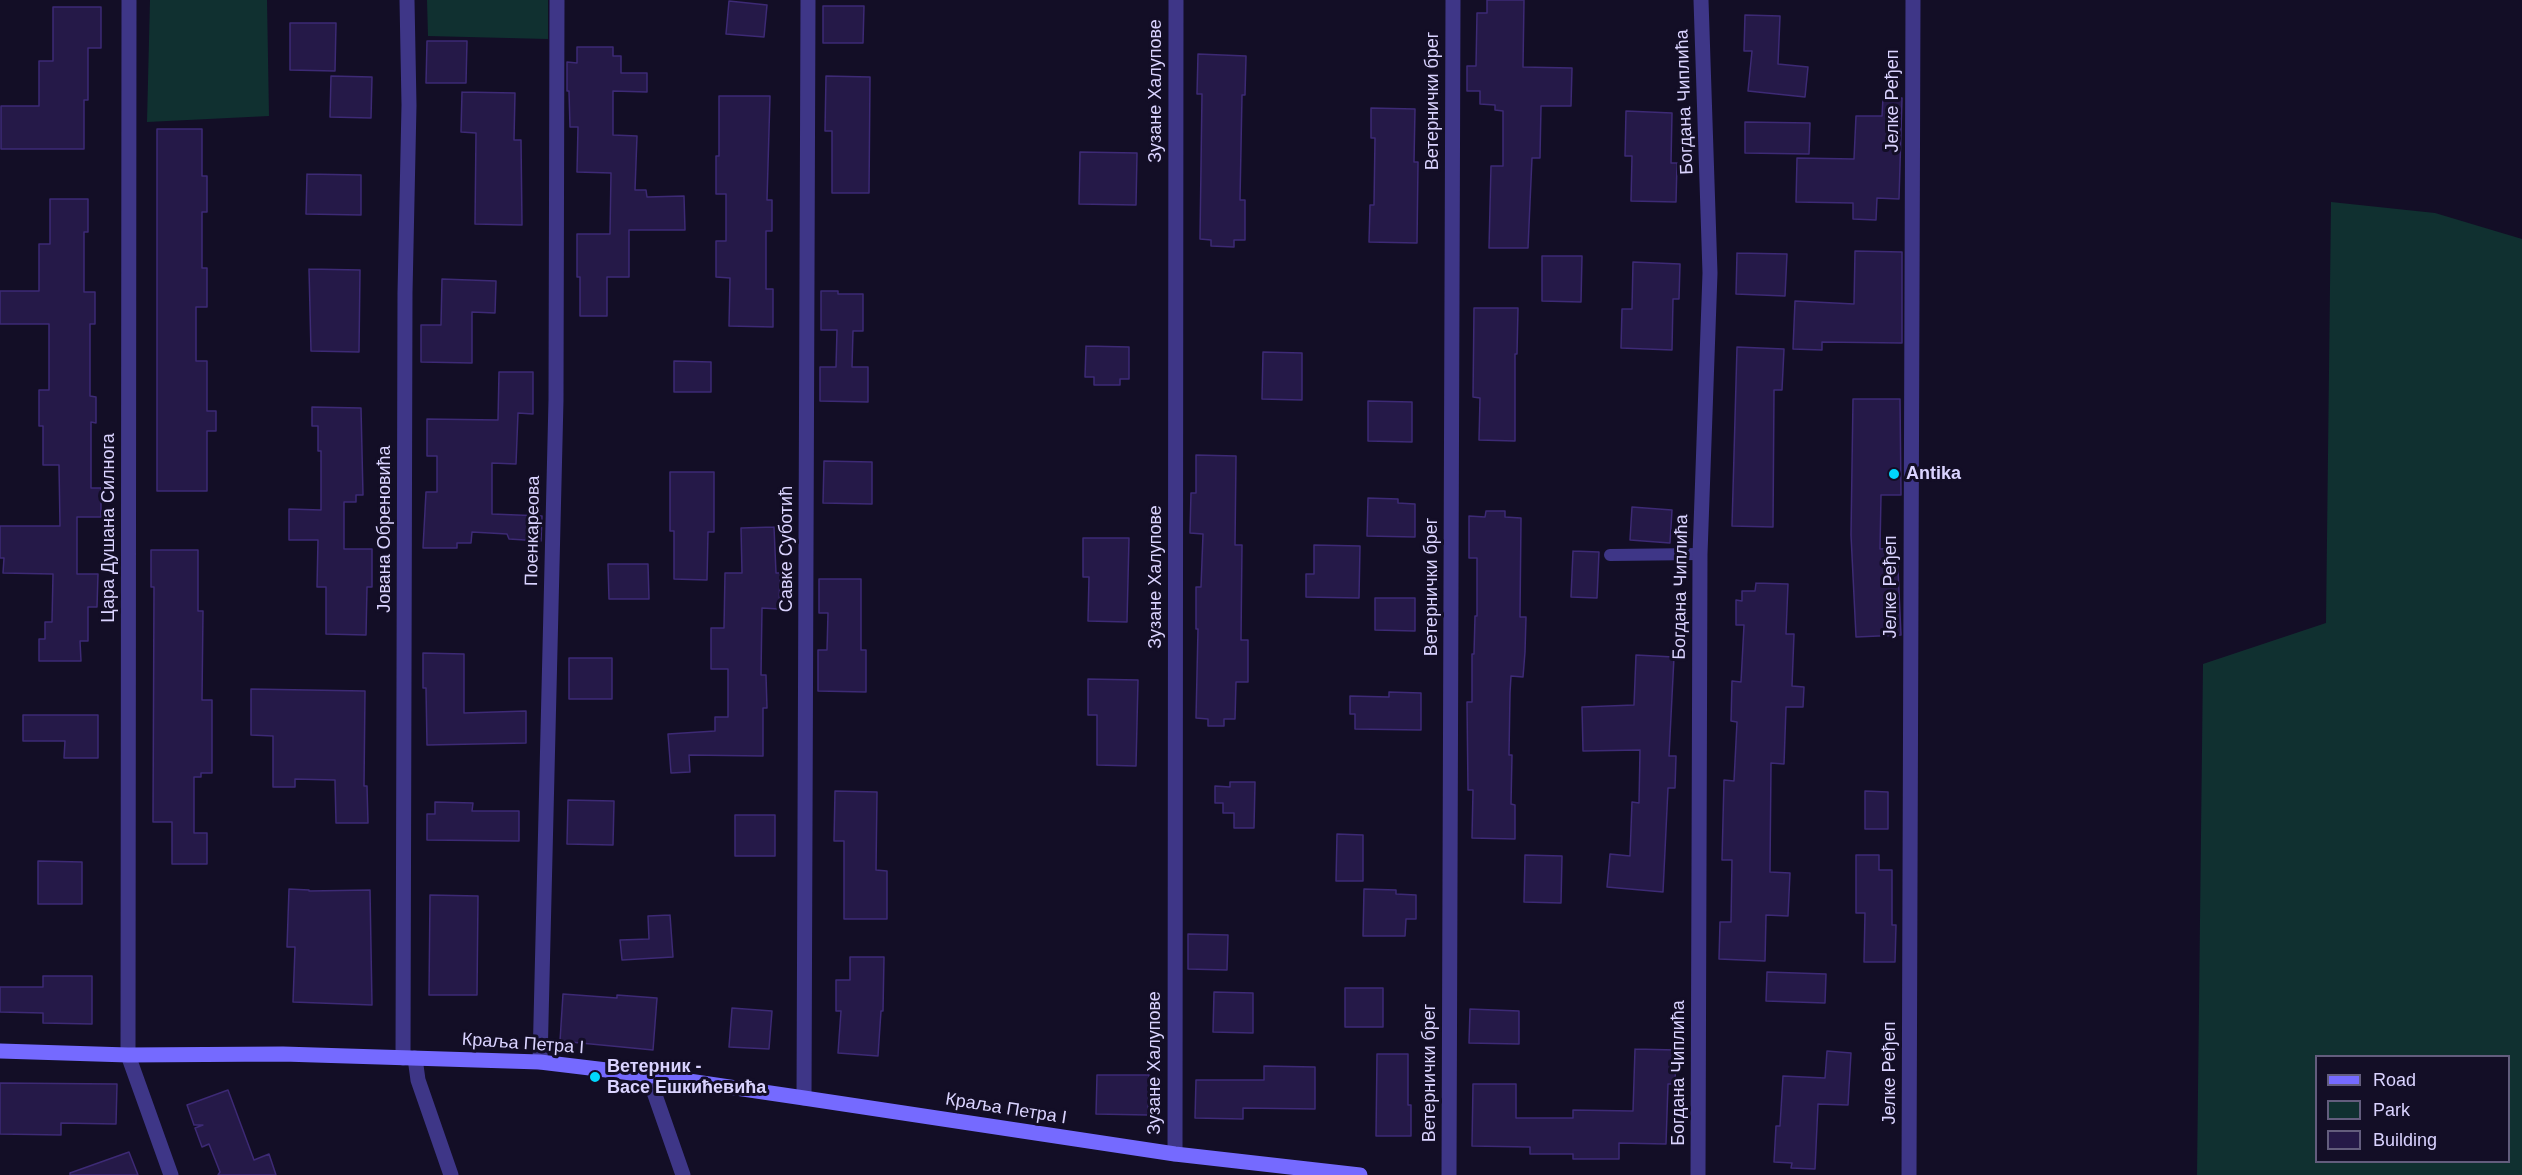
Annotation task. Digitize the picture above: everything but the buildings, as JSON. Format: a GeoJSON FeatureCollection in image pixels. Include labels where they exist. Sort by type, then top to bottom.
{"type":"FeatureCollection","features":[{"type":"Feature","properties":{"kind":"street","name":"Цара Душана Силнога"},"geometry":{"type":"LineString","coordinates":[[129,0],[128,1055],[171,1175]]}},
{"type":"Feature","properties":{"kind":"street","name":"Јована Обреновића"},"geometry":{"type":"LineString","coordinates":[[407,0],[409,105],[405,293],[409,1058],[451,1175]]}},
{"type":"Feature","properties":{"kind":"street","name":"Поенкареова"},"geometry":{"type":"LineString","coordinates":[[540,1062],[556,400],[557,0]]}},
{"type":"Feature","properties":{"kind":"street","name":"Савке Суботић"},"geometry":{"type":"LineString","coordinates":[[804,1098],[808,0]]}},
{"type":"Feature","properties":{"kind":"street","name":"Зузане Халупове"},"geometry":{"type":"LineString","coordinates":[[1175,1154],[1176,0]]}},
{"type":"Feature","properties":{"kind":"street","name":"Ветернички брег"},"geometry":{"type":"LineString","coordinates":[[1449,1175],[1453,0]]}},
{"type":"Feature","properties":{"kind":"street","name":"Богдана Чиплића"},"geometry":{"type":"LineString","coordinates":[[1698,1175],[1700,554],[1710,273],[1701,0]]}},
{"type":"Feature","properties":{"kind":"street","name":"Јелке Ређеп"},"geometry":{"type":"LineString","coordinates":[[1909,1175],[1913,0]]}},
{"type":"Feature","properties":{"kind":"street","name":"Краља Петра I"},"geometry":{"type":"LineString","coordinates":[[0,1051],[128,1055],[282,1054],[540,1062],[648,1075],[1175,1154],[1360,1175]]}},
{"type":"Feature","properties":{"kind":"street"},"geometry":{"type":"LineString","coordinates":[[648,1075],[683,1175]]}},
{"type":"Feature","properties":{"kind":"lane"},"geometry":{"type":"LineString","coordinates":[[1610,555],[1700,554]]}},
{"type":"Feature","properties":{"kind":"green space"},"geometry":{"type":"Polygon","coordinates":[[[150,0],[267,0],[269,116],[147,122],[150,0]]]}},
{"type":"Feature","properties":{"kind":"green space"},"geometry":{"type":"Polygon","coordinates":[[[427,0],[548,0],[548,39],[428,36],[427,0]]]}},
{"type":"Feature","properties":{"kind":"green space"},"geometry":{"type":"Polygon","coordinates":[[[2331,202],[2435,213],[2522,239],[2522,1175],[2197,1175],[2203,664],[2326,623],[2331,202]]]}},
{"type":"Feature","properties":{"kind":"place","name":"Antika"},"geometry":{"type":"Point","coordinates":[1894,474]}},
{"type":"Feature","properties":{"kind":"place","name":"Ветерник - Васе Ешкићевића"},"geometry":{"type":"Point","coordinates":[595,1077]}}]}
